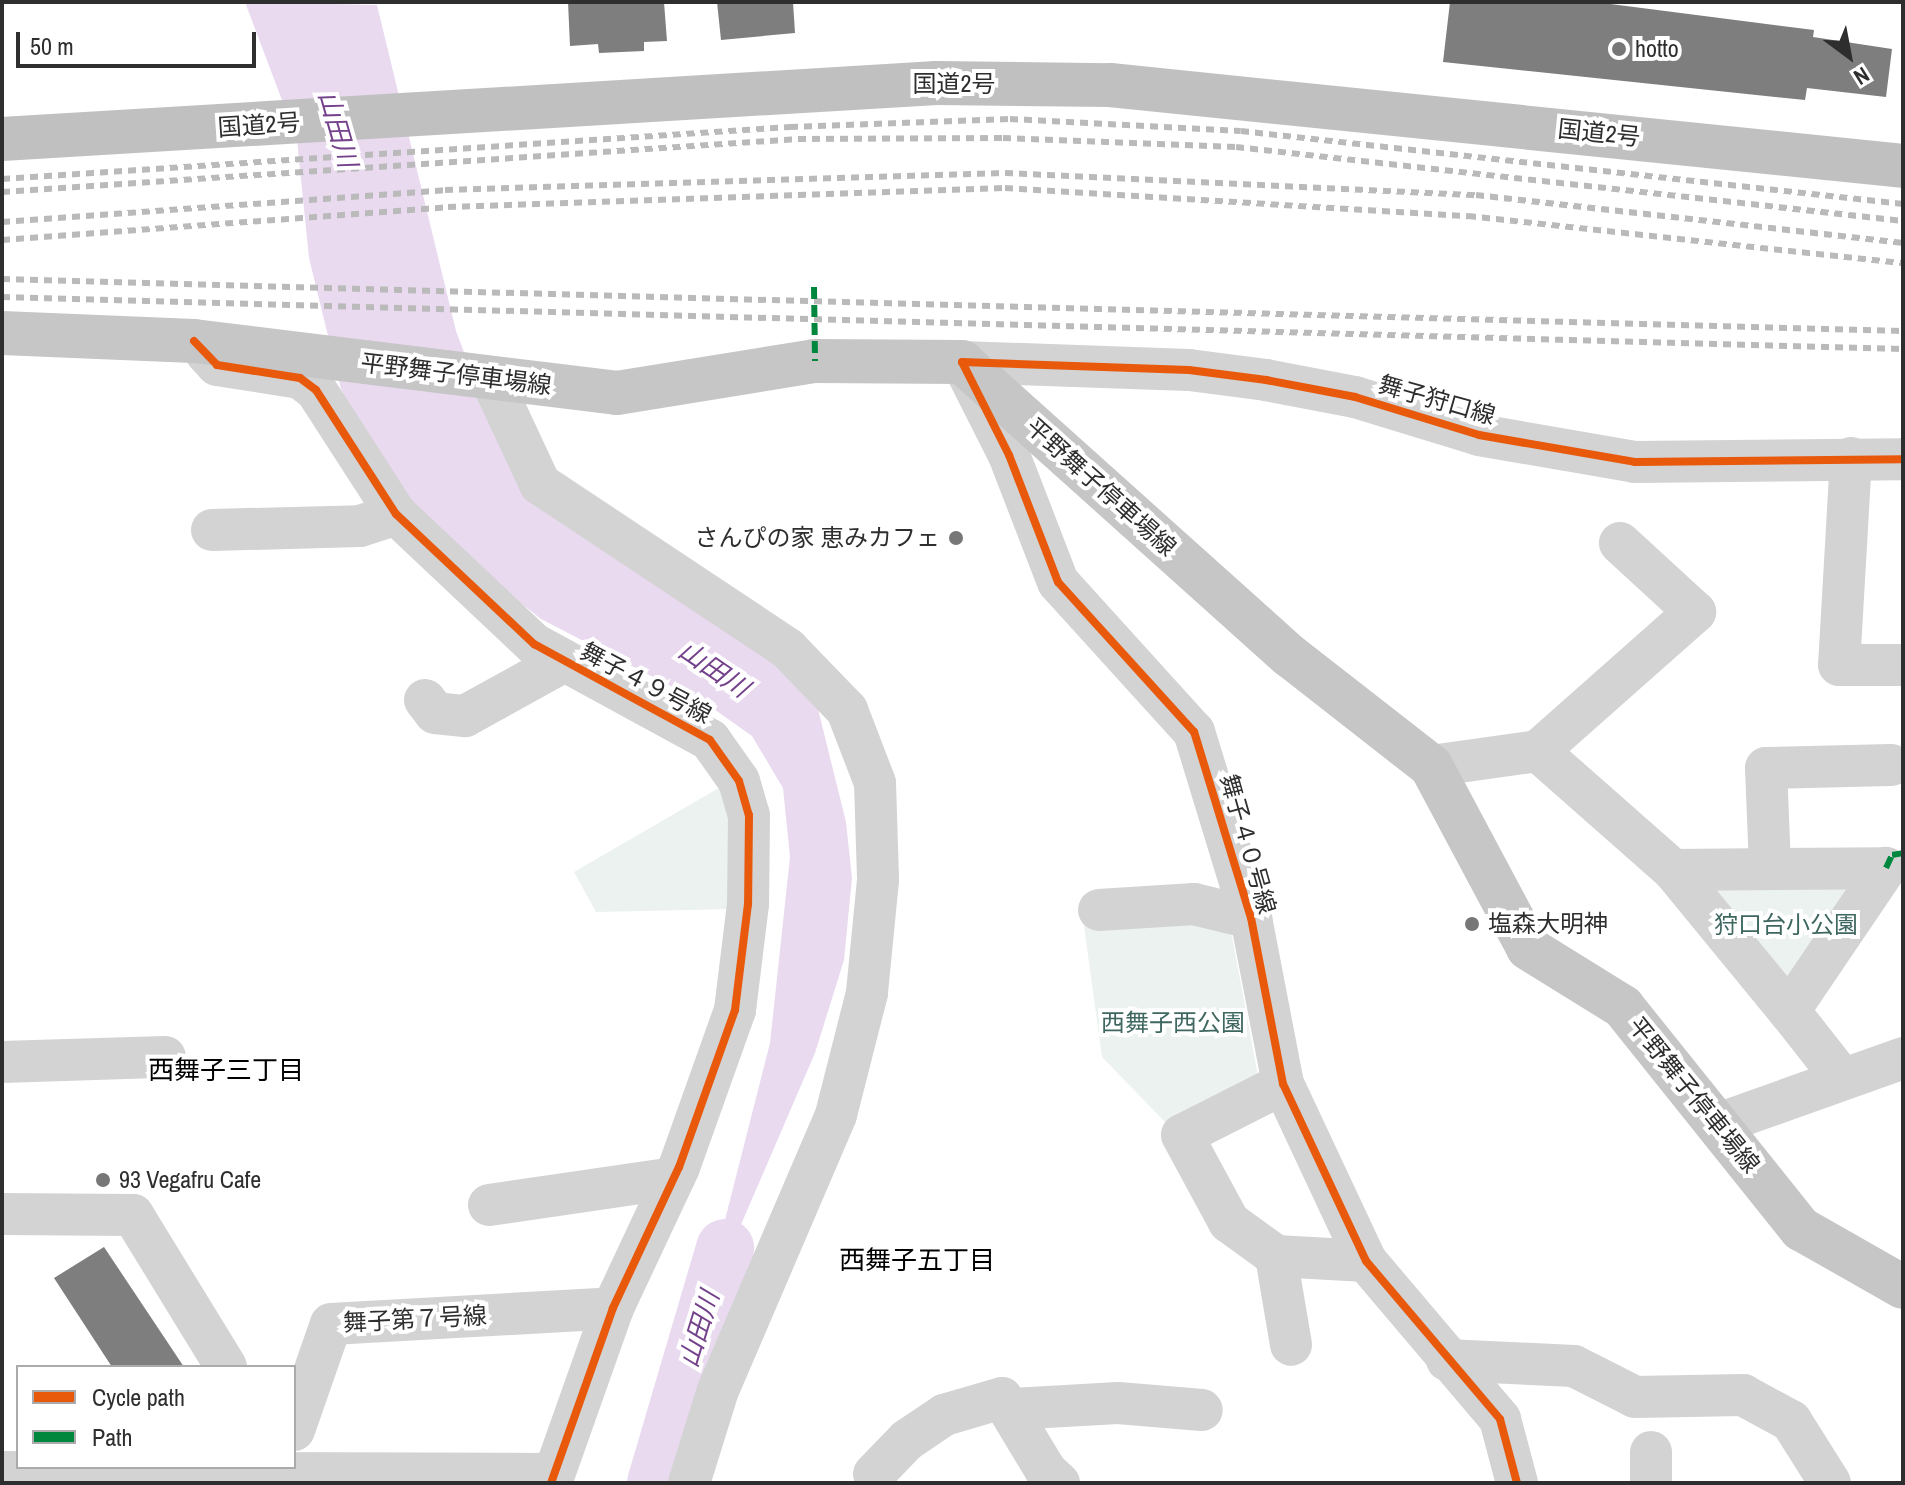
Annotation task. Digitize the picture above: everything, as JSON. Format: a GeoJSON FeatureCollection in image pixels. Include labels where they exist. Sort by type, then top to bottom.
{"type":"FeatureCollection","features":[{"type":"Feature","properties":{"kind":"highway","name":"国道2号"},"geometry":{"type":"LineString","coordinates":[[2,139],[936,83],[1110,85],[1903,166]]}},
{"type":"Feature","properties":{"kind":"main road","name":"平野舞子停車場線"},"geometry":{"type":"LineString","coordinates":[[2,333],[194,341],[492,381],[617,393],[815,361],[962,362],[1290,656],[1431,766],[1528,948],[1623,1007],[1801,1229],[1903,1287]]}},
{"type":"Feature","properties":{"kind":"street","name":"舞子４９号線"},"geometry":{"type":"LineString","coordinates":[[194,341],[217,365],[300,378],[316,390],[396,514],[534,644],[710,740],[739,781],[749,815],[748,904],[735,1010],[674,1178],[613,1308],[551,1478]]}},
{"type":"Feature","properties":{"kind":"street","name":"舞子狩口線"},"geometry":{"type":"LineString","coordinates":[[962,362],[1189,370],[1266,380],[1355,397],[1479,435],[1635,462],[1903,459]]}},
{"type":"Feature","properties":{"kind":"street","name":"舞子４０号線"},"geometry":{"type":"LineString","coordinates":[[962,362],[1009,455],[1058,582],[1194,732],[1251,918],[1283,1084],[1366,1261],[1500,1419],[1517,1483]]}},
{"type":"Feature","properties":{"kind":"street"},"geometry":{"type":"LineString","coordinates":[[492,381],[540,484],[788,649],[847,710],[875,783],[878,880],[867,993],[836,1115],[718,1390],[689,1483]]}},
{"type":"Feature","properties":{"kind":"street"},"geometry":{"type":"LineString","coordinates":[[1851,458],[1839,665],[1903,665]]}},
{"type":"Feature","properties":{"kind":"street"},"geometry":{"type":"LineString","coordinates":[[212,530],[360,526],[396,514]]}},
{"type":"Feature","properties":{"kind":"street"},"geometry":{"type":"LineString","coordinates":[[1431,766],[1538,751],[1695,612],[1620,543]]}},
{"type":"Feature","properties":{"kind":"street"},"geometry":{"type":"LineString","coordinates":[[425,700],[435,713],[465,716],[563,662]]}},
{"type":"Feature","properties":{"kind":"street"},"geometry":{"type":"LineString","coordinates":[[1538,751],[1673,870],[1841,1077]]}},
{"type":"Feature","properties":{"kind":"street"},"geometry":{"type":"LineString","coordinates":[[1770,867],[1766,768],[1891,765]]}},
{"type":"Feature","properties":{"kind":"street"},"geometry":{"type":"LineString","coordinates":[[1673,870],[1886,868],[1789,1011]]}},
{"type":"Feature","properties":{"kind":"street"},"geometry":{"type":"LineString","coordinates":[[1099,910],[1194,904],[1251,918]]}},
{"type":"Feature","properties":{"kind":"street"},"geometry":{"type":"LineString","coordinates":[[2,1062],[165,1057]]}},
{"type":"Feature","properties":{"kind":"street"},"geometry":{"type":"LineString","coordinates":[[1718,1124],[1841,1077],[1903,1058]]}},
{"type":"Feature","properties":{"kind":"street"},"geometry":{"type":"LineString","coordinates":[[1283,1084],[1182,1135],[1229,1222],[1276,1256],[1366,1261]]}},
{"type":"Feature","properties":{"kind":"street"},"geometry":{"type":"LineString","coordinates":[[489,1205],[674,1178]]}},
{"type":"Feature","properties":{"kind":"street"},"geometry":{"type":"LineString","coordinates":[[2,1214],[133,1215],[225,1365]]}},
{"type":"Feature","properties":{"kind":"street"},"geometry":{"type":"LineString","coordinates":[[1276,1256],[1291,1345]]}},
{"type":"Feature","properties":{"kind":"street","name":"舞子第７号線"},"geometry":{"type":"LineString","coordinates":[[296,1421],[331,1324],[613,1308]]}},
{"type":"Feature","properties":{"kind":"street"},"geometry":{"type":"LineString","coordinates":[[1447,1360],[1574,1366],[1635,1397],[1743,1395],[1791,1421],[1830,1483]]}},
{"type":"Feature","properties":{"kind":"street"},"geometry":{"type":"LineString","coordinates":[[874,1474],[907,1440],[944,1415],[1006,1404],[1118,1403],[1202,1410]]}},
{"type":"Feature","properties":{"kind":"street"},"geometry":{"type":"LineString","coordinates":[[1006,1404],[1046,1471],[1059,1483]]}},
{"type":"Feature","properties":{"kind":"street"},"geometry":{"type":"LineString","coordinates":[[2,1472],[551,1478]]}},
{"type":"Feature","properties":{"kind":"green space"},"geometry":{"type":"Polygon","coordinates":[[[724,785],[740,816],[734,909],[596,912],[574,872],[724,785]]]}},
{"type":"Feature","properties":{"kind":"green space","name":"狩口台小公園"},"geometry":{"type":"Polygon","coordinates":[[[1864,882],[1787,990],[1707,889],[1864,882]]]}},
{"type":"Feature","properties":{"kind":"green space","name":"西舞子西公園"},"geometry":{"type":"Polygon","coordinates":[[[1193,914],[1232,936],[1258,1076],[1166,1123],[1102,1057],[1084,926],[1193,914]]]}},
{"type":"Feature","properties":{"kind":"water"},"geometry":{"type":"Polygon","coordinates":[[[245,2],[377,5],[456,331],[495,434],[772,652],[818,709],[846,822],[852,878],[844,960],[815,1053],[699,1322],[770,1043],[790,857],[783,788],[752,736],[711,707],[541,619],[493,581],[403,492],[367,444],[341,389],[309,258],[297,140],[245,2]]]}},
{"type":"Feature","properties":{"kind":"building"},"geometry":{"type":"Polygon","coordinates":[[[568,2],[664,2],[667,41],[644,42],[644,51],[599,53],[598,44],[570,46],[568,2]]]}},
{"type":"Feature","properties":{"kind":"building"},"geometry":{"type":"Polygon","coordinates":[[[717,2],[793,2],[795,33],[721,40],[717,2]]]}},
{"type":"Feature","properties":{"kind":"building"},"geometry":{"type":"Polygon","coordinates":[[[1450,2],[1595,2],[1814,30],[1813,37],[1892,49],[1886,97],[1807,88],[1805,100],[1443,62],[1450,2]]]}},
{"type":"Feature","properties":{"kind":"building"},"geometry":{"type":"Polygon","coordinates":[[[104,1247],[183,1365],[111,1365],[54,1278],[104,1247]]]}},
{"type":"Feature","properties":{"kind":"waterway","name":"山田川"},"geometry":{"type":"LineString","coordinates":[[656,1483],[725,1248]]}},
{"type":"Feature","properties":{"kind":"railway"},"geometry":{"type":"LineString","coordinates":[[2,179],[790,127],[1010,119],[1241,131],[1903,204]]}},
{"type":"Feature","properties":{"kind":"railway"},"geometry":{"type":"LineString","coordinates":[[2,192],[798,139],[1003,138],[1236,147],[1903,221]]}},
{"type":"Feature","properties":{"kind":"railway"},"geometry":{"type":"LineString","coordinates":[[2,222],[445,190],[1005,173],[1476,195],[1903,243]]}},
{"type":"Feature","properties":{"kind":"railway"},"geometry":{"type":"LineString","coordinates":[[2,240],[448,207],[1005,188],[1468,216],[1903,263]]}},
{"type":"Feature","properties":{"kind":"railway"},"geometry":{"type":"LineString","coordinates":[[2,279],[1903,331]]}},
{"type":"Feature","properties":{"kind":"railway"},"geometry":{"type":"LineString","coordinates":[[2,297],[1903,349]]}},
{"type":"Feature","properties":{"kind":"marked path"},"geometry":{"type":"LineString","coordinates":[[814,287],[815,361]]}},
{"type":"Feature","properties":{"kind":"marked path"},"geometry":{"type":"LineString","coordinates":[[1886,868],[1892,855],[1903,853]]}},
{"type":"Feature","properties":{"kind":"cycle path"},"geometry":{"type":"LineString","coordinates":[[194,341],[217,365],[300,378],[316,390],[396,514],[534,644],[710,740],[739,781],[749,815],[748,904],[735,1010],[679,1167],[613,1308],[551,1483]]}},
{"type":"Feature","properties":{"kind":"cycle path"},"geometry":{"type":"LineString","coordinates":[[1517,1483],[1500,1419],[1366,1261],[1283,1084],[1251,918],[1194,732],[1058,582],[1009,455],[962,362],[1189,370],[1266,380],[1355,397],[1479,435],[1635,462],[1903,459]]}},
{"type":"Feature","properties":{"kind":"place","name":"hotto"},"geometry":{"type":"Point","coordinates":[1619,49]}},
{"type":"Feature","properties":{"kind":"place","name":"さんぴの家 恵みカフェ"},"geometry":{"type":"Point","coordinates":[956,538]}},
{"type":"Feature","properties":{"kind":"place","name":"塩森大明神"},"geometry":{"type":"Point","coordinates":[1472,924]}},
{"type":"Feature","properties":{"kind":"place","name":"93 Vegafru Cafe"},"geometry":{"type":"Point","coordinates":[103,1180]}},
{"type":"Feature","properties":{"kind":"district","name":"西舞子三丁目"},"geometry":{"type":"Point","coordinates":[226,1070]}},
{"type":"Feature","properties":{"kind":"district","name":"西舞子五丁目"},"geometry":{"type":"Point","coordinates":[917,1260]}}]}
